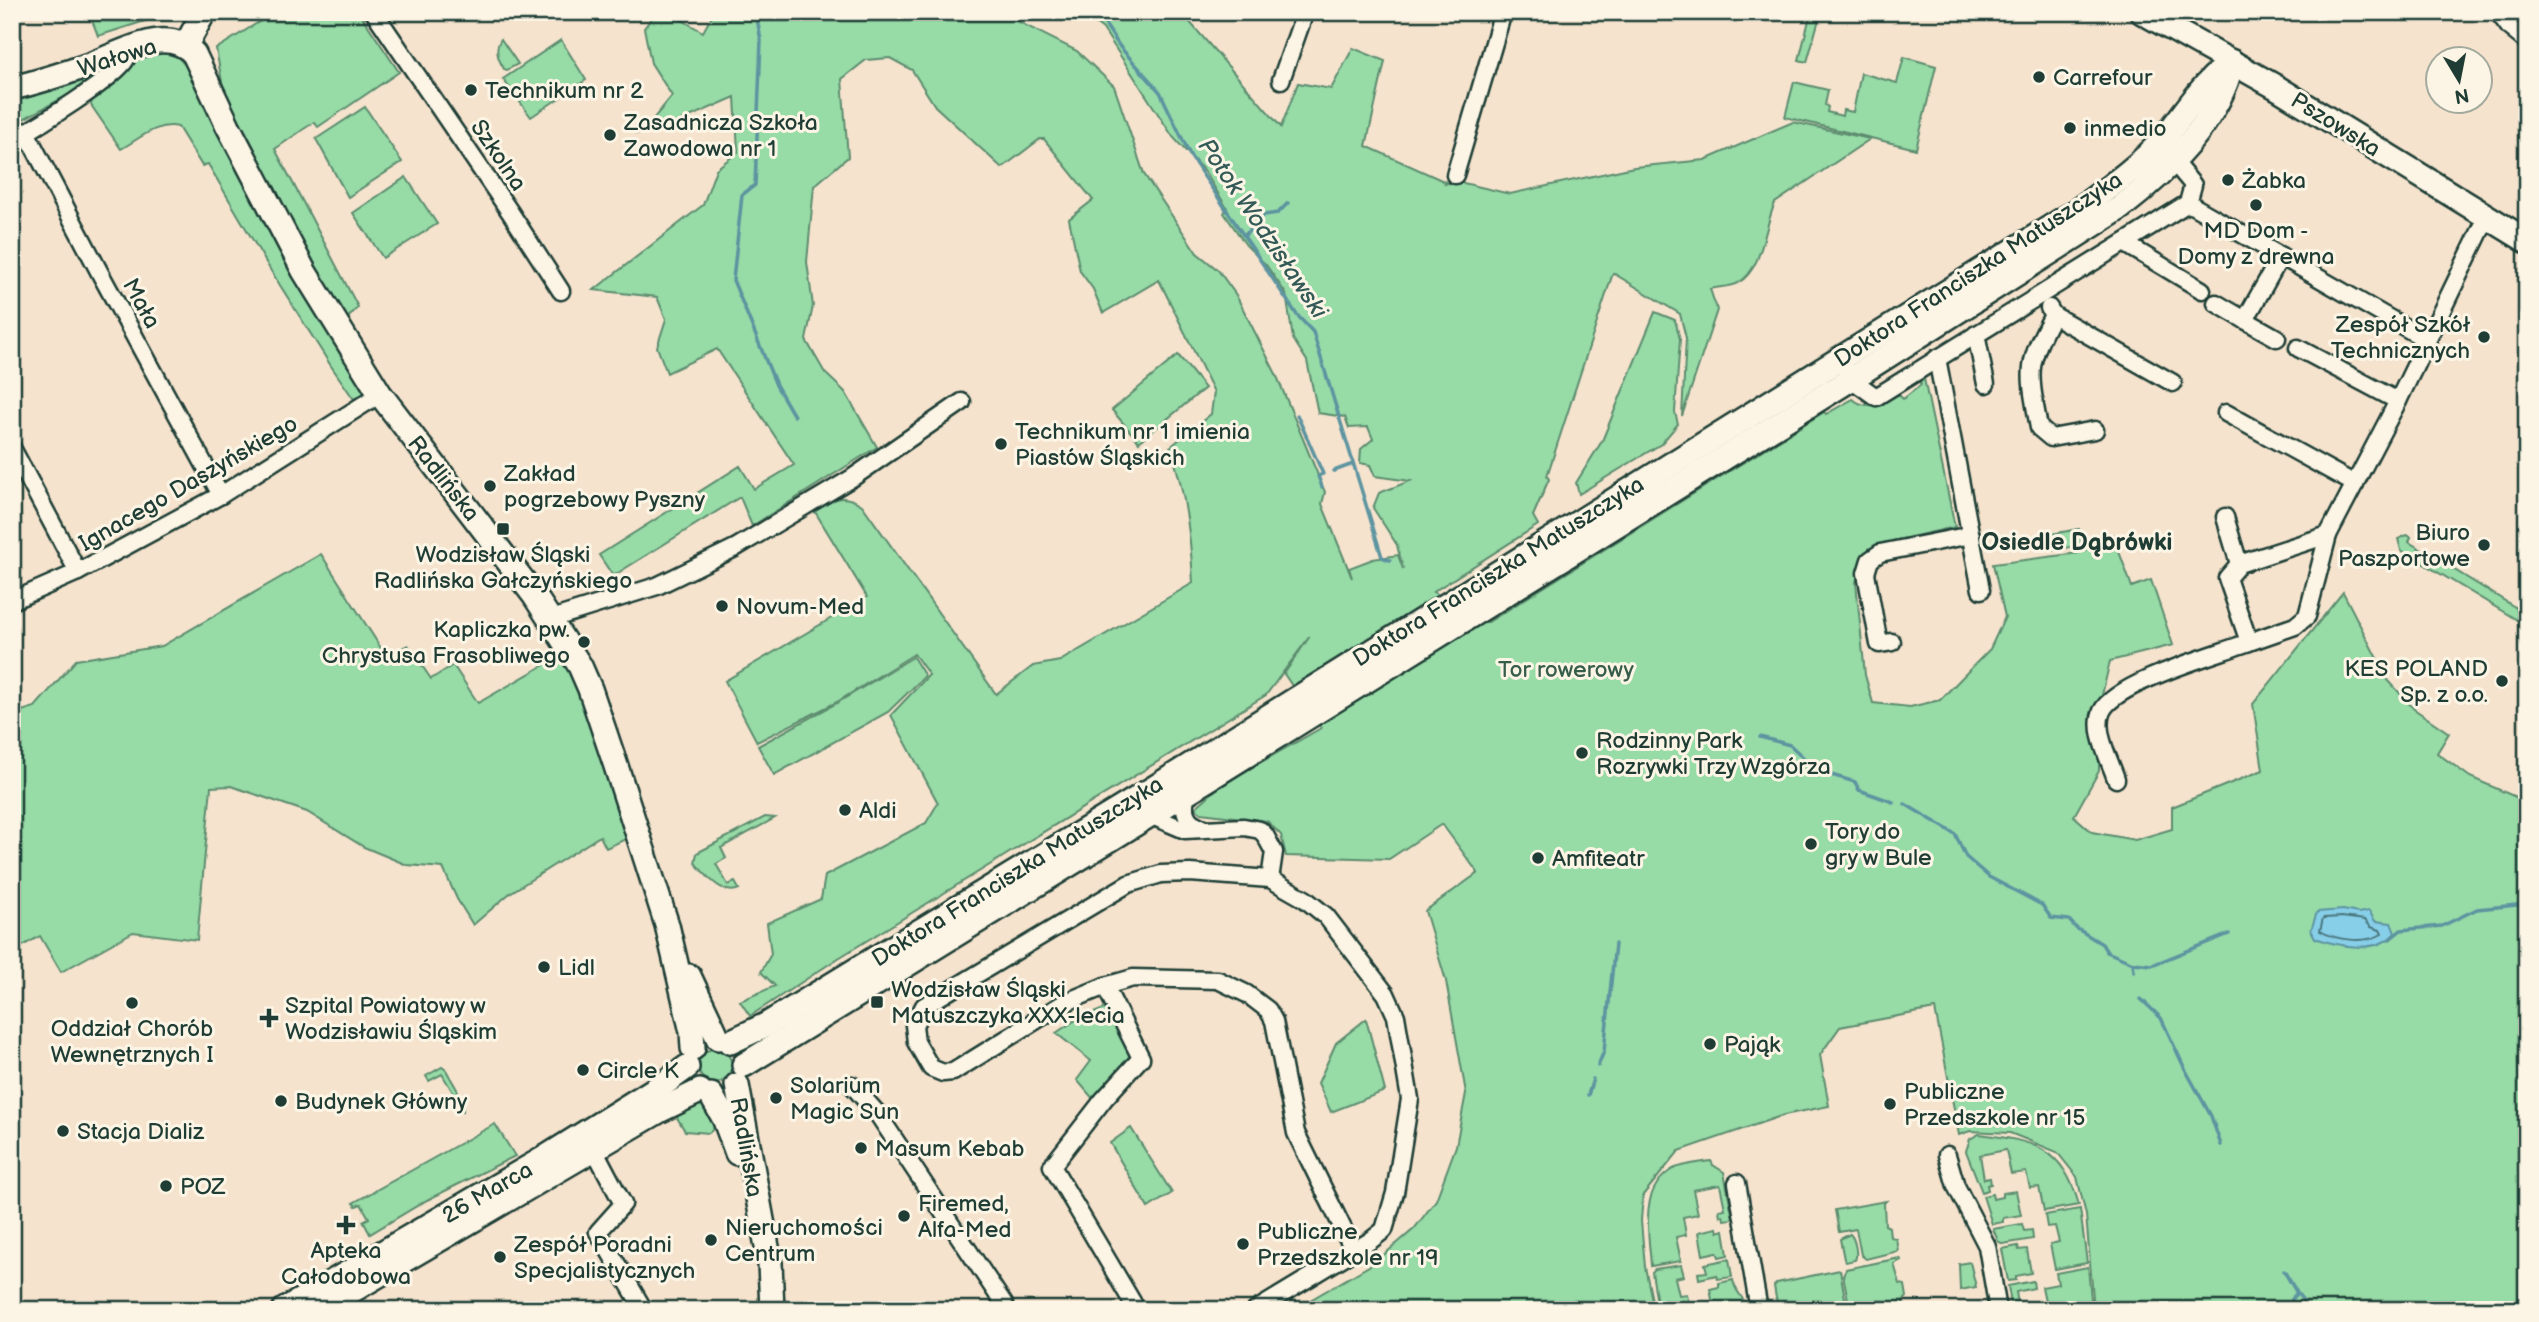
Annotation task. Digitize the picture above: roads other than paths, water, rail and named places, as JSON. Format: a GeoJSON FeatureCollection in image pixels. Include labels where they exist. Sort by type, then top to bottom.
{"type":"FeatureCollection","features":[{"type":"Feature","properties":{"kind":"main road","name":"Wałowa"},"geometry":{"type":"LineString","coordinates":[[12,88],[94,63],[128,48],[167,41],[186,45],[204,12]]}},
{"type":"Feature","properties":{"kind":"main road","name":"Pszowska"},"geometry":{"type":"LineString","coordinates":[[2142,12],[2270,83],[2527,241]]}},
{"type":"Feature","properties":{"kind":"main road"},"geometry":{"type":"LineString","coordinates":[[2176,30],[2200,65],[2211,96],[2270,83]]}},
{"type":"Feature","properties":{"kind":"main road","name":"Radlińska"},"geometry":{"type":"LineString","coordinates":[[186,45],[198,60],[228,126],[304,271],[380,394],[551,619],[580,666],[590,689],[667,925],[692,1032],[690,1057]]}},
{"type":"Feature","properties":{"kind":"main road","name":"Doktora Franciszka Matuszczyka"},"geometry":{"type":"LineString","coordinates":[[740,1075],[1147,804],[1300,695],[1560,532],[1845,370],[2120,208],[2147,188],[2173,161],[2211,96],[2215,73],[2232,62]]}},
{"type":"Feature","properties":{"kind":"main road","name":"Doktora Franciszka Matuszczyka"},"geometry":{"type":"LineString","coordinates":[[724,1040],[766,1025],[1147,804],[1186,793],[1571,553],[1845,370],[2078,209],[2127,173],[2211,96]]}},
{"type":"Feature","properties":{"kind":"main road","name":"Radlińska"},"geometry":{"type":"LineString","coordinates":[[667,925],[724,1040]]}},
{"type":"Feature","properties":{"kind":"main road"},"geometry":{"type":"LineString","coordinates":[[707,1039],[724,1040],[739,1051],[740,1075],[720,1094],[705,1093],[688,1076],[690,1057],[707,1039]]}},
{"type":"Feature","properties":{"kind":"main road","name":"26 Marca"},"geometry":{"type":"LineString","coordinates":[[284,1310],[543,1159],[666,1083],[690,1057]]}},
{"type":"Feature","properties":{"kind":"main road","name":"Radlińska"},"geometry":{"type":"LineString","coordinates":[[740,1075],[758,1209],[770,1264],[772,1310]]}},
{"type":"Feature","properties":{"kind":"main road","name":"Radlińska"},"geometry":{"type":"LineString","coordinates":[[705,1093],[724,1118],[758,1209]]}},
{"type":"Feature","properties":{"kind":"main road","name":"26 Marca"},"geometry":{"type":"LineString","coordinates":[[319,1310],[684,1097],[705,1093]]}},
{"type":"Feature","properties":{"kind":"street","name":"Szkolna"},"geometry":{"type":"LineString","coordinates":[[374,12],[561,291]]}},
{"type":"Feature","properties":{"kind":"street"},"geometry":{"type":"LineString","coordinates":[[1281,80],[1305,12]]}},
{"type":"Feature","properties":{"kind":"street"},"geometry":{"type":"LineString","coordinates":[[1455,175],[1503,12]]}},
{"type":"Feature","properties":{"kind":"street"},"geometry":{"type":"LineString","coordinates":[[2498,12],[2510,28],[2527,42]]}},
{"type":"Feature","properties":{"kind":"street"},"geometry":{"type":"LineString","coordinates":[[19,137],[72,103],[120,66],[126,58],[128,48]]}},
{"type":"Feature","properties":{"kind":"street","name":"Mała"},"geometry":{"type":"LineString","coordinates":[[19,137],[100,275],[221,495]]}},
{"type":"Feature","properties":{"kind":"street"},"geometry":{"type":"LineString","coordinates":[[1845,370],[1876,397],[2188,203],[2193,185],[2173,161]]}},
{"type":"Feature","properties":{"kind":"street"},"geometry":{"type":"LineString","coordinates":[[2188,203],[2427,340]]}},
{"type":"Feature","properties":{"kind":"street"},"geometry":{"type":"LineString","coordinates":[[2116,779],[2100,733],[2102,711],[2115,697],[2135,684],[2295,626],[2307,616],[2328,536],[2398,401],[2487,217]]}},
{"type":"Feature","properties":{"kind":"street"},"geometry":{"type":"LineString","coordinates":[[2124,243],[2202,290]]}},
{"type":"Feature","properties":{"kind":"street"},"geometry":{"type":"LineString","coordinates":[[2245,320],[2281,256]]}},
{"type":"Feature","properties":{"kind":"street"},"geometry":{"type":"LineString","coordinates":[[2041,293],[2053,315],[2173,383]]}},
{"type":"Feature","properties":{"kind":"street"},"geometry":{"type":"LineString","coordinates":[[2216,303],[2277,338]]}},
{"type":"Feature","properties":{"kind":"street"},"geometry":{"type":"LineString","coordinates":[[2053,315],[2032,358],[2030,377],[2039,428],[2051,438],[2095,430]]}},
{"type":"Feature","properties":{"kind":"street"},"geometry":{"type":"LineString","coordinates":[[1976,334],[1986,384]]}},
{"type":"Feature","properties":{"kind":"street"},"geometry":{"type":"LineString","coordinates":[[2298,348],[2398,401]]}},
{"type":"Feature","properties":{"kind":"street"},"geometry":{"type":"LineString","coordinates":[[1937,358],[1982,590]]}},
{"type":"Feature","properties":{"kind":"street","name":"Ignacego Daszyńskiego"},"geometry":{"type":"LineString","coordinates":[[12,601],[78,572],[221,495],[380,394]]}},
{"type":"Feature","properties":{"kind":"street"},"geometry":{"type":"LineString","coordinates":[[551,619],[657,586],[735,548],[852,478],[962,402]]}},
{"type":"Feature","properties":{"kind":"street"},"geometry":{"type":"LineString","coordinates":[[2227,413],[2355,484]]}},
{"type":"Feature","properties":{"kind":"street"},"geometry":{"type":"LineString","coordinates":[[12,448],[78,572]]}},
{"type":"Feature","properties":{"kind":"street"},"geometry":{"type":"LineString","coordinates":[[2225,517],[2239,564]]}},
{"type":"Feature","properties":{"kind":"street"},"geometry":{"type":"LineString","coordinates":[[1892,642],[1879,644],[1866,573],[1870,561],[1880,553],[1971,535]]}},
{"type":"Feature","properties":{"kind":"street"},"geometry":{"type":"LineString","coordinates":[[2249,642],[2227,578],[2239,564],[2328,536]]}},
{"type":"Feature","properties":{"kind":"street"},"geometry":{"type":"LineString","coordinates":[[1186,793],[1184,806],[1188,820],[1194,825],[1207,828]]}},
{"type":"Feature","properties":{"kind":"street"},"geometry":{"type":"LineString","coordinates":[[1147,804],[1168,824],[1185,830],[1244,827],[1260,830],[1274,852],[1269,879]]}},
{"type":"Feature","properties":{"kind":"street"},"geometry":{"type":"LineString","coordinates":[[1256,1310],[1370,1241],[1384,1230],[1395,1194],[1410,1099],[1396,1016],[1391,1003],[1326,916],[1305,899],[1269,879],[1190,873],[1161,874],[1128,884],[924,1006],[914,1025],[916,1042],[931,1068],[943,1073],[953,1072],[1064,1003],[1133,978],[1217,981],[1247,995],[1268,1010],[1274,1021],[1296,1133],[1353,1250]]}},
{"type":"Feature","properties":{"kind":"street"},"geometry":{"type":"LineString","coordinates":[[1105,986],[1141,1058],[1104,1099],[1052,1166],[1135,1306]]}},
{"type":"Feature","properties":{"kind":"street"},"geometry":{"type":"LineString","coordinates":[[852,1085],[877,1113],[1004,1304],[1004,1310]]}},
{"type":"Feature","properties":{"kind":"street"},"geometry":{"type":"LineString","coordinates":[[594,1149],[623,1204],[598,1232],[644,1310]]}},
{"type":"Feature","properties":{"kind":"street"},"geometry":{"type":"LineString","coordinates":[[1947,1155],[1956,1186],[1987,1246],[1998,1310]]}},
{"type":"Feature","properties":{"kind":"street"},"geometry":{"type":"LineString","coordinates":[[1737,1183],[1759,1310]]}},
{"type":"Feature","properties":{"kind":"water"},"geometry":{"type":"Polygon","coordinates":[[[2343,910],[2358,913],[2369,911],[2375,921],[2391,923],[2395,933],[2378,944],[2357,947],[2315,938],[2311,930],[2317,912],[2343,910]]]}},
{"type":"Feature","properties":{"kind":"waterway"},"geometry":{"type":"LineString","coordinates":[[760,12],[757,18],[761,41],[755,185],[742,195],[733,280],[776,385],[794,416]]}},
{"type":"Feature","properties":{"kind":"waterway","name":"Potok Wodzisławski"},"geometry":{"type":"LineString","coordinates":[[1097,12],[1120,47],[1160,92],[1191,157],[1297,315],[1313,332],[1382,557],[1390,560]]}},
{"type":"Feature","properties":{"kind":"waterway"},"geometry":{"type":"LineString","coordinates":[[1245,235],[1264,215],[1278,213],[1288,203]]}},
{"type":"Feature","properties":{"kind":"waterway"},"geometry":{"type":"LineString","coordinates":[[1297,415],[1323,474],[1318,476],[1322,487]]}},
{"type":"Feature","properties":{"kind":"waterway"},"geometry":{"type":"LineString","coordinates":[[1334,471],[1353,464]]}},
{"type":"Feature","properties":{"kind":"waterway","name":"Potok Wodzisławski"},"geometry":{"type":"LineString","coordinates":[[1760,737],[1790,745],[1806,763],[1818,771],[1855,782],[1859,790],[1893,802]]}},
{"type":"Feature","properties":{"kind":"waterway","name":"Potok Wodzisławski"},"geometry":{"type":"LineString","coordinates":[[1905,804],[1955,834],[1966,857],[1989,877],[2042,905],[2051,918],[2069,920],[2076,928],[2102,944],[2107,952],[2133,963],[2152,965],[2229,934]]}},
{"type":"Feature","properties":{"kind":"waterway"},"geometry":{"type":"LineString","coordinates":[[2390,939],[2401,930],[2442,926],[2477,909],[2527,904]]}},
{"type":"Feature","properties":{"kind":"waterway"},"geometry":{"type":"LineString","coordinates":[[1598,1066],[1604,1051],[1615,944]]}},
{"type":"Feature","properties":{"kind":"waterway","name":"Potok Wodzisławski"},"geometry":{"type":"LineString","coordinates":[[2133,963],[2134,971]]}},
{"type":"Feature","properties":{"kind":"waterway","name":"Potok Wodzisławski"},"geometry":{"type":"LineString","coordinates":[[2141,999],[2161,1018],[2211,1116],[2221,1145]]}},
{"type":"Feature","properties":{"kind":"waterway"},"geometry":{"type":"LineString","coordinates":[[1588,1095],[1593,1079]]}},
{"type":"Feature","properties":{"kind":"waterway","name":"Potok Wodzisławski"},"geometry":{"type":"LineString","coordinates":[[2284,1271],[2311,1310]]}},
{"type":"Feature","properties":{"kind":"waterway"},"geometry":{"type":"LineString","coordinates":[[2294,1310],[2291,1299],[2296,1294]]}},
{"type":"Feature","properties":{"kind":"place","name":"Carrefour"},"geometry":{"type":"Point","coordinates":[2039,77]}},
{"type":"Feature","properties":{"kind":"place","name":"Technikum nr 2"},"geometry":{"type":"Point","coordinates":[471,90]}},
{"type":"Feature","properties":{"kind":"place","name":"inmedio"},"geometry":{"type":"Point","coordinates":[2070,128]}},
{"type":"Feature","properties":{"kind":"place","name":"Zasadnicza Szkoła Zawodowa nr 1"},"geometry":{"type":"Point","coordinates":[610,135]}},
{"type":"Feature","properties":{"kind":"place","name":"Żabka"},"geometry":{"type":"Point","coordinates":[2228,180]}},
{"type":"Feature","properties":{"kind":"place","name":"MD Dom - Domy z drewna"},"geometry":{"type":"Point","coordinates":[2256,205]}},
{"type":"Feature","properties":{"kind":"place","name":"Zespół Szkół Technicznych"},"geometry":{"type":"Point","coordinates":[2484,337]}},
{"type":"Feature","properties":{"kind":"place","name":"Technikum nr 1 imienia Piastów Śląskich"},"geometry":{"type":"Point","coordinates":[1001,444]}},
{"type":"Feature","properties":{"kind":"place","name":"Zakład pogrzebowy Pyszny"},"geometry":{"type":"Point","coordinates":[490,486]}},
{"type":"Feature","properties":{"kind":"place","name":"Wodzisław Śląski Radlińska Gałczyńskiego"},"geometry":{"type":"Point","coordinates":[503,529]}},
{"type":"Feature","properties":{"kind":"place","name":"Biuro Paszportowe"},"geometry":{"type":"Point","coordinates":[2484,545]}},
{"type":"Feature","properties":{"kind":"place","name":"Novum-Med"},"geometry":{"type":"Point","coordinates":[722,606]}},
{"type":"Feature","properties":{"kind":"place","name":"Kapliczka pw. Chrystusa Frasobliwego"},"geometry":{"type":"Point","coordinates":[584,642]}},
{"type":"Feature","properties":{"kind":"place","name":"KES POLAND Sp. z o.o."},"geometry":{"type":"Point","coordinates":[2502,681]}},
{"type":"Feature","properties":{"kind":"place","name":"Rodzinny Park Rozrywki Trzy Wzgórza"},"geometry":{"type":"Point","coordinates":[1582,753]}},
{"type":"Feature","properties":{"kind":"place","name":"Aldi"},"geometry":{"type":"Point","coordinates":[845,810]}},
{"type":"Feature","properties":{"kind":"place","name":"Tory do gry w Bule"},"geometry":{"type":"Point","coordinates":[1811,844]}},
{"type":"Feature","properties":{"kind":"place","name":"Amfiteatr"},"geometry":{"type":"Point","coordinates":[1538,858]}},
{"type":"Feature","properties":{"kind":"place","name":"Lidl"},"geometry":{"type":"Point","coordinates":[544,967]}},
{"type":"Feature","properties":{"kind":"place","name":"Wodzisław Śląski Matuszczyka XXX-lecia"},"geometry":{"type":"Point","coordinates":[877,1002]}},
{"type":"Feature","properties":{"kind":"place","name":"Oddział Chorób Wewnętrznych I"},"geometry":{"type":"Point","coordinates":[132,1003]}},
{"type":"Feature","properties":{"kind":"place","name":"Szpital Powiatowy w Wodzisławiu Śląskim"},"geometry":{"type":"Point","coordinates":[269,1018]}},
{"type":"Feature","properties":{"kind":"place","name":"Pająk"},"geometry":{"type":"Point","coordinates":[1710,1044]}},
{"type":"Feature","properties":{"kind":"place","name":"Circle K"},"geometry":{"type":"Point","coordinates":[583,1070]}},
{"type":"Feature","properties":{"kind":"place","name":"Solarium Magic Sun"},"geometry":{"type":"Point","coordinates":[776,1098]}},
{"type":"Feature","properties":{"kind":"place","name":"Budynek Główny"},"geometry":{"type":"Point","coordinates":[281,1101]}},
{"type":"Feature","properties":{"kind":"place","name":"Publiczne Przedszkole nr 15"},"geometry":{"type":"Point","coordinates":[1890,1104]}},
{"type":"Feature","properties":{"kind":"place","name":"Stacja Dializ"},"geometry":{"type":"Point","coordinates":[63,1131]}},
{"type":"Feature","properties":{"kind":"place","name":"Masum Kebab"},"geometry":{"type":"Point","coordinates":[861,1148]}},
{"type":"Feature","properties":{"kind":"place","name":"POZ"},"geometry":{"type":"Point","coordinates":[166,1186]}},
{"type":"Feature","properties":{"kind":"place","name":"Firemed, Alfa-Med"},"geometry":{"type":"Point","coordinates":[904,1216]}},
{"type":"Feature","properties":{"kind":"place","name":"Apteka Całodobowa"},"geometry":{"type":"Point","coordinates":[346,1225]}},
{"type":"Feature","properties":{"kind":"place","name":"Nieruchomości Centrum"},"geometry":{"type":"Point","coordinates":[711,1240]}},
{"type":"Feature","properties":{"kind":"place","name":"Publiczne Przedszkole nr 19"},"geometry":{"type":"Point","coordinates":[1243,1244]}},
{"type":"Feature","properties":{"kind":"place","name":"Zespół Poradni Specjalistycznych"},"geometry":{"type":"Point","coordinates":[500,1257]}},
{"type":"Feature","properties":{"kind":"district","name":"Osiedle Dąbrówki"},"geometry":{"type":"Point","coordinates":[2077,542]}},
{"type":"Feature","properties":{"kind":"park label","name":"Tor rowerowy"},"geometry":{"type":"Point","coordinates":[1566,669]}}]}
